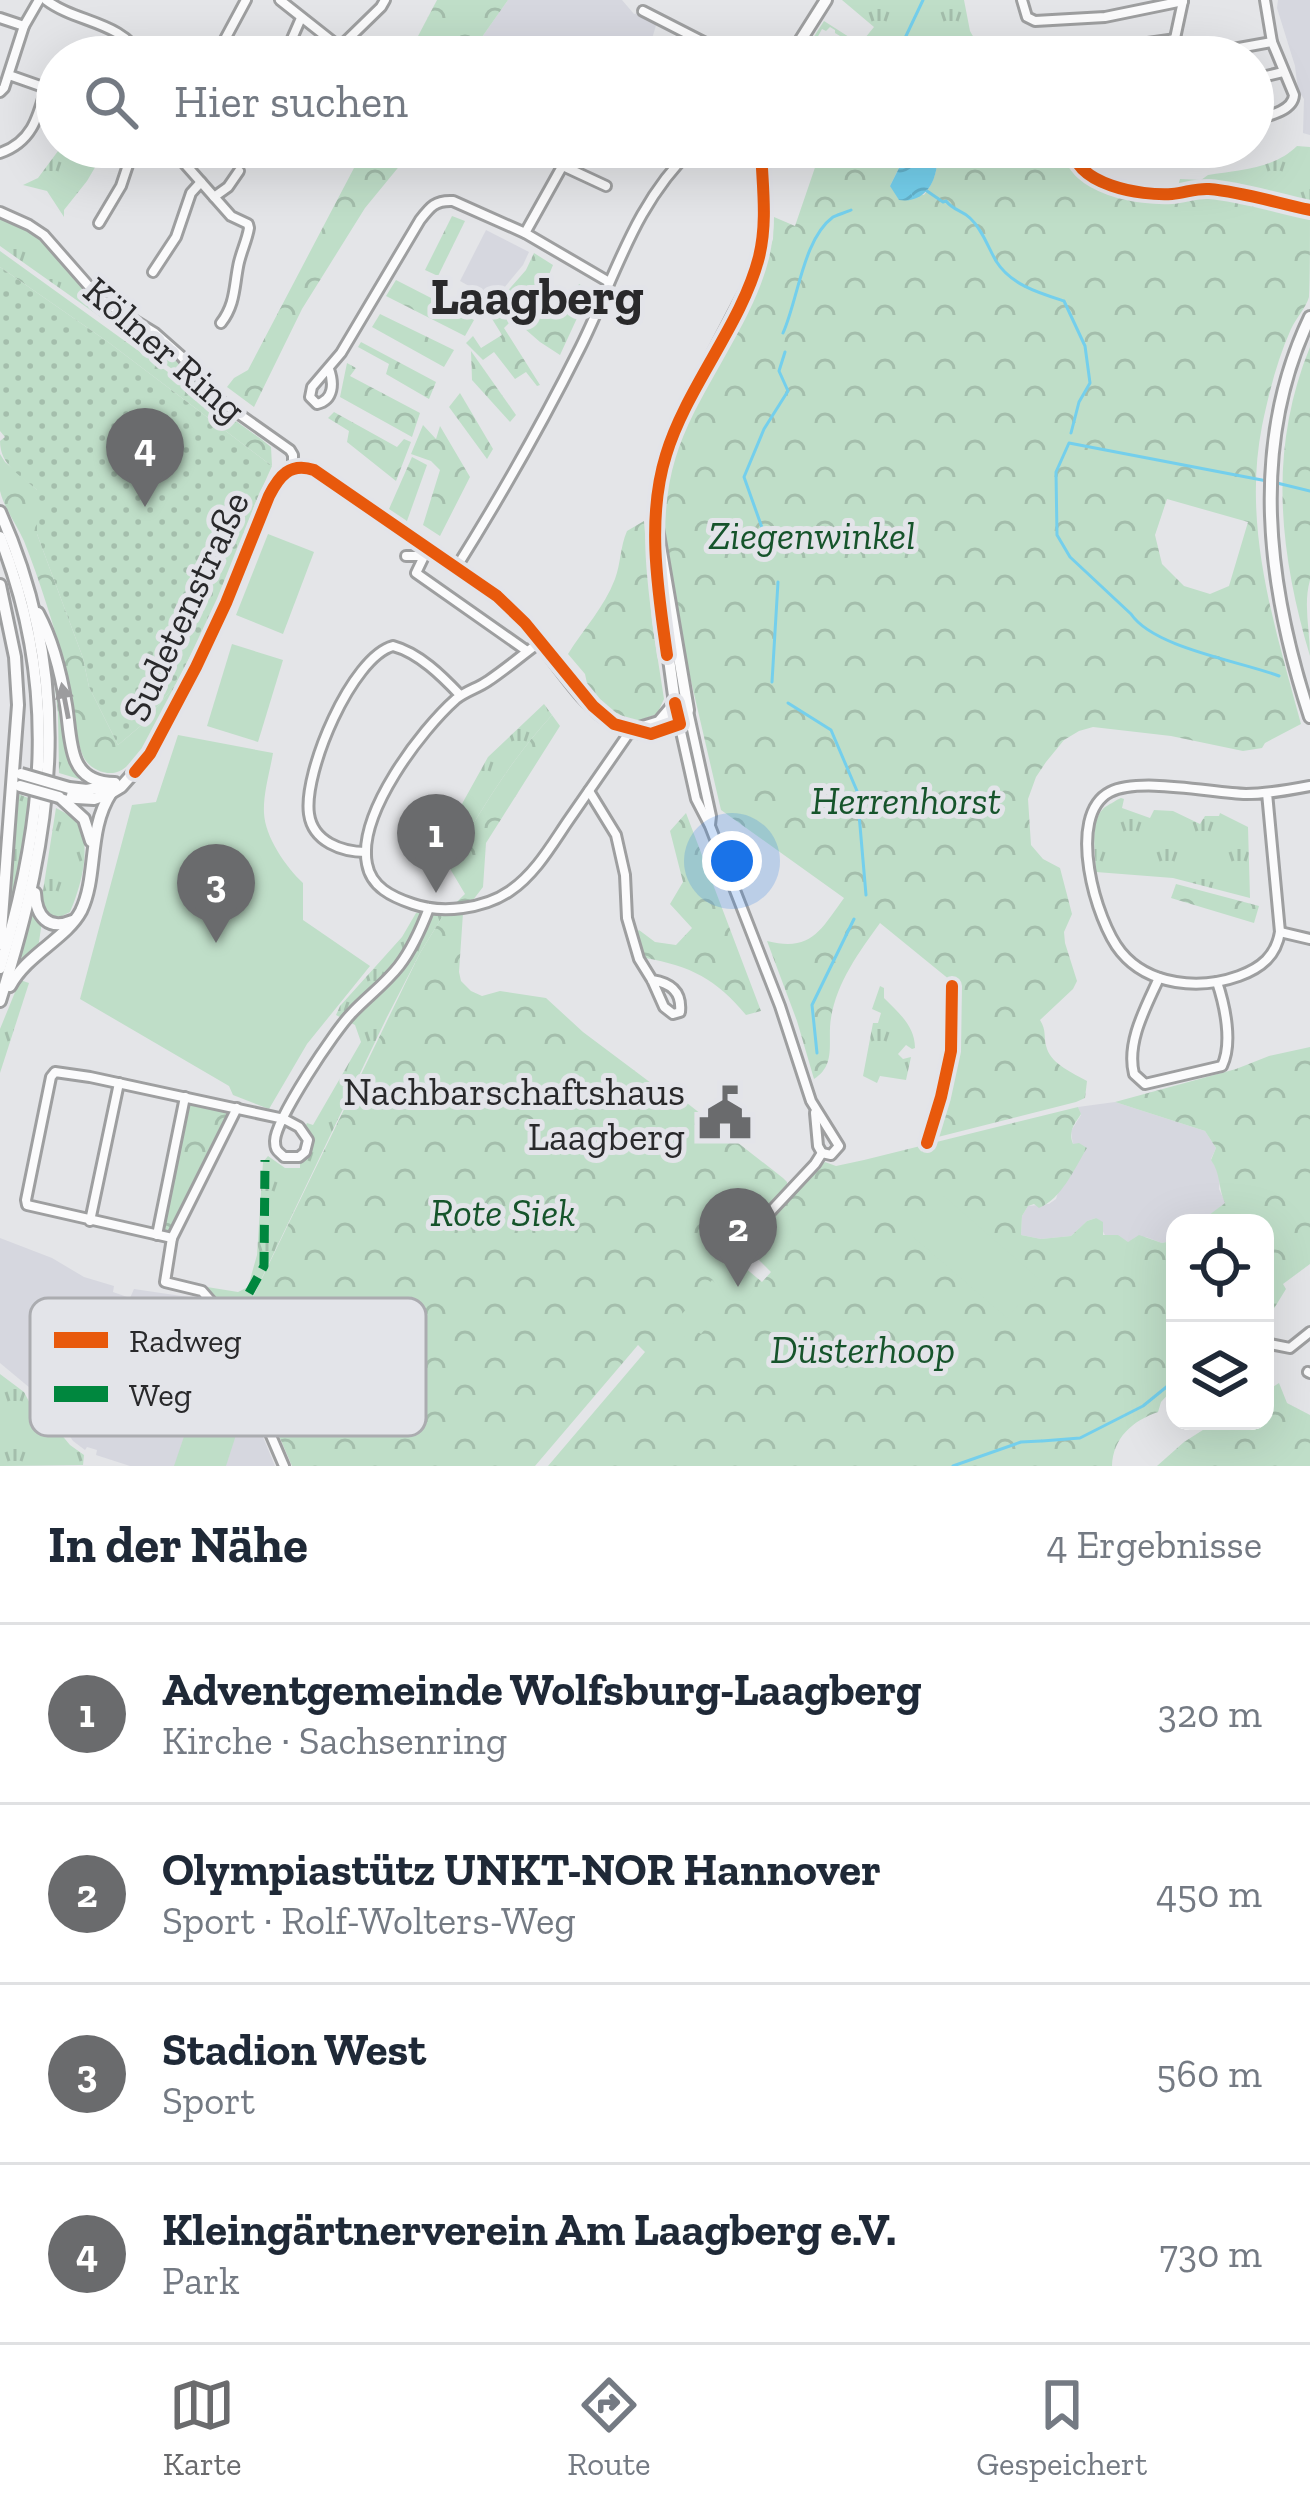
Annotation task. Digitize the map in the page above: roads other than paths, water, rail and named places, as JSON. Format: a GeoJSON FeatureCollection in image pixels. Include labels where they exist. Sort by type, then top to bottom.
{"type":"FeatureCollection","features":[{"type":"Feature","properties":{"kind":"street"},"geometry":{"type":"LineString","coordinates":[[0,92],[24,26],[42,0],[125,36]]}},
{"type":"Feature","properties":{"kind":"street"},"geometry":{"type":"LineString","coordinates":[[227,36],[246,0]]}},
{"type":"Feature","properties":{"kind":"street"},"geometry":{"type":"LineString","coordinates":[[280,0],[327,36]]}},
{"type":"Feature","properties":{"kind":"street"},"geometry":{"type":"LineString","coordinates":[[352,36],[385,0]]}},
{"type":"Feature","properties":{"kind":"street"},"geometry":{"type":"LineString","coordinates":[[803,36],[826,0]]}},
{"type":"Feature","properties":{"kind":"street"},"geometry":{"type":"LineString","coordinates":[[1022,0],[1027,17],[1035,21],[1105,17],[1183,1],[1177,36]]}},
{"type":"Feature","properties":{"kind":"street"},"geometry":{"type":"LineString","coordinates":[[1265,0],[1270,36]]}},
{"type":"Feature","properties":{"kind":"street"},"geometry":{"type":"LineString","coordinates":[[643,10],[693,36]]}},
{"type":"Feature","properties":{"kind":"street"},"geometry":{"type":"LineString","coordinates":[[0,18],[24,26]]}},
{"type":"Feature","properties":{"kind":"street"},"geometry":{"type":"LineString","coordinates":[[293,36],[301,18]]}},
{"type":"Feature","properties":{"kind":"street"},"geometry":{"type":"LineString","coordinates":[[1274,50],[1294,95],[1290,106],[1274,112]]}},
{"type":"Feature","properties":{"kind":"street"},"geometry":{"type":"LineString","coordinates":[[0,55],[13,60]]}},
{"type":"Feature","properties":{"kind":"street"},"geometry":{"type":"LineString","coordinates":[[1274,74],[1283,72]]}},
{"type":"Feature","properties":{"kind":"street"},"geometry":{"type":"LineString","coordinates":[[9,75],[36,84]]}},
{"type":"Feature","properties":{"kind":"street"},"geometry":{"type":"LineString","coordinates":[[0,153],[30,133],[36,116]]}},
{"type":"Feature","properties":{"kind":"street"},"geometry":{"type":"LineString","coordinates":[[99,223],[127,168]]}},
{"type":"Feature","properties":{"kind":"street"},"geometry":{"type":"LineString","coordinates":[[189,168],[231,216],[248,224],[234,299],[221,323]]}},
{"type":"Feature","properties":{"kind":"street"},"geometry":{"type":"LineString","coordinates":[[525,232],[562,168]]}},
{"type":"Feature","properties":{"kind":"street"},"geometry":{"type":"LineString","coordinates":[[567,168],[606,186]]}},
{"type":"Feature","properties":{"kind":"street"},"geometry":{"type":"LineString","coordinates":[[456,568],[532,442],[634,226],[673,168]]}},
{"type":"Feature","properties":{"kind":"street"},"geometry":{"type":"LineString","coordinates":[[762,168],[764,221],[759,255],[749,285],[666,453],[655,542],[675,703],[668,725],[780,1006],[815,1108],[839,1146],[831,1155],[818,1146],[815,1108]]}},
{"type":"Feature","properties":{"kind":"street"},"geometry":{"type":"LineString","coordinates":[[214,197],[228,188],[239,171]]}},
{"type":"Feature","properties":{"kind":"street"},"geometry":{"type":"LineString","coordinates":[[153,272],[176,237],[191,193],[201,182]]}},
{"type":"Feature","properties":{"kind":"street"},"geometry":{"type":"LineString","coordinates":[[329,369],[397,256],[432,205],[442,201],[453,201],[525,232],[608,282]]}},
{"type":"Feature","properties":{"kind":"street","name":"Kölner Ring"},"geometry":{"type":"LineString","coordinates":[[0,212],[44,236],[101,300],[155,333],[222,401],[276,441],[292,467]]}},
{"type":"Feature","properties":{"kind":"street"},"geometry":{"type":"LineString","coordinates":[[1310,316],[1274,431],[1270,491],[1271,541],[1283,618],[1310,717]]}},
{"type":"Feature","properties":{"kind":"street"},"geometry":{"type":"LineString","coordinates":[[292,467],[314,470],[510,608],[593,706],[614,724],[651,734],[688,710]]}},
{"type":"Feature","properties":{"kind":"street","name":"Sudetenstraße"},"geometry":{"type":"LineString","coordinates":[[113,788],[150,754],[226,603],[268,496],[292,467]]}},
{"type":"Feature","properties":{"kind":"street"},"geometry":{"type":"LineString","coordinates":[[0,512],[31,599],[50,735],[47,798],[35,874],[0,1003]]}},
{"type":"Feature","properties":{"kind":"street"},"geometry":{"type":"LineString","coordinates":[[657,528],[710,826]]}},
{"type":"Feature","properties":{"kind":"street"},"geometry":{"type":"LineString","coordinates":[[0,537],[31,648],[40,753],[32,842],[0,968]]}},
{"type":"Feature","properties":{"kind":"street"},"geometry":{"type":"LineString","coordinates":[[406,556],[426,552]]}},
{"type":"Feature","properties":{"kind":"street"},"geometry":{"type":"LineString","coordinates":[[426,552],[416,573],[527,651]]}},
{"type":"Feature","properties":{"kind":"street"},"geometry":{"type":"LineString","coordinates":[[0,585],[15,657],[18,705],[0,944]]}},
{"type":"Feature","properties":{"kind":"street"},"geometry":{"type":"LineString","coordinates":[[31,599],[45,626],[61,680],[75,760],[90,777],[113,788]]}},
{"type":"Feature","properties":{"kind":"street"},"geometry":{"type":"LineString","coordinates":[[541,641],[488,681],[460,695],[396,773],[373,820],[366,851],[379,886],[398,899],[429,908],[468,907],[506,894],[535,868],[631,730]]}},
{"type":"Feature","properties":{"kind":"street"},"geometry":{"type":"LineString","coordinates":[[366,851],[327,842],[309,814],[322,744],[349,690],[382,649],[393,646],[405,649],[460,695]]}},
{"type":"Feature","properties":{"kind":"street"},"geometry":{"type":"LineString","coordinates":[[668,725],[675,703]]}},
{"type":"Feature","properties":{"kind":"street"},"geometry":{"type":"LineString","coordinates":[[668,725],[692,732]]}},
{"type":"Feature","properties":{"kind":"street"},"geometry":{"type":"LineString","coordinates":[[0,748],[16,730]]}},
{"type":"Feature","properties":{"kind":"street"},"geometry":{"type":"LineString","coordinates":[[10,777],[66,797],[94,800],[113,788]]}},
{"type":"Feature","properties":{"kind":"street"},"geometry":{"type":"LineString","coordinates":[[1267,794],[1280,932],[1267,960],[1244,974],[1186,984],[1131,962],[1111,937],[1094,894],[1088,850],[1097,803],[1112,791],[1128,787],[1267,794],[1310,786]]}},
{"type":"Feature","properties":{"kind":"street"},"geometry":{"type":"LineString","coordinates":[[94,800],[113,788]]}},
{"type":"Feature","properties":{"kind":"street"},"geometry":{"type":"LineString","coordinates":[[589,791],[616,835],[625,874],[627,918],[638,959],[664,1007],[674,1014],[680,1012],[677,991],[652,980]]}},
{"type":"Feature","properties":{"kind":"street"},"geometry":{"type":"LineString","coordinates":[[0,796],[8,826]]}},
{"type":"Feature","properties":{"kind":"street"},"geometry":{"type":"LineString","coordinates":[[66,797],[87,826],[92,855]]}},
{"type":"Feature","properties":{"kind":"street"},"geometry":{"type":"LineString","coordinates":[[0,1003],[19,971],[80,913],[92,855],[94,800]]}},
{"type":"Feature","properties":{"kind":"street"},"geometry":{"type":"LineString","coordinates":[[35,874],[40,917],[59,925],[75,920]]}},
{"type":"Feature","properties":{"kind":"street"},"geometry":{"type":"LineString","coordinates":[[172,1238],[33,1208],[26,1200],[55,1072],[284,1119],[299,1127],[308,1140],[299,1157],[284,1157],[275,1145],[284,1119],[334,1034],[409,952],[429,908]]}},
{"type":"Feature","properties":{"kind":"street"},"geometry":{"type":"LineString","coordinates":[[1280,932],[1310,939]]}},
{"type":"Feature","properties":{"kind":"street"},"geometry":{"type":"LineString","coordinates":[[1159,977],[1132,1054],[1134,1075],[1145,1084],[1222,1066],[1226,1060],[1225,1018],[1217,982]]}},
{"type":"Feature","properties":{"kind":"street"},"geometry":{"type":"LineString","coordinates":[[90,1221],[118,1083]]}},
{"type":"Feature","properties":{"kind":"street"},"geometry":{"type":"LineString","coordinates":[[157,1235],[185,1097]]}},
{"type":"Feature","properties":{"kind":"street"},"geometry":{"type":"LineString","coordinates":[[208,1298],[202,1292],[165,1282],[172,1238],[238,1108]]}},
{"type":"Feature","properties":{"kind":"street"},"geometry":{"type":"LineString","coordinates":[[730,1256],[822,1153]]}},
{"type":"Feature","properties":{"kind":"street"},"geometry":{"type":"LineString","coordinates":[[1274,1345],[1290,1348],[1310,1332]]}},
{"type":"Feature","properties":{"kind":"street"},"geometry":{"type":"LineString","coordinates":[[271,1436],[284,1466]]}},
{"type":"Feature","properties":{"kind":"water"},"geometry":{"type":"Polygon","coordinates":[[[899,168],[936,168],[929,187],[917,198],[899,200],[890,186],[899,168]]]}},
{"type":"Feature","properties":{"kind":"waterway"},"geometry":{"type":"LineString","coordinates":[[906,36],[923,0]]}},
{"type":"Feature","properties":{"kind":"waterway"},"geometry":{"type":"LineString","coordinates":[[927,191],[970,218],[1009,276],[1064,301],[1085,346],[1090,383],[1071,433]]}},
{"type":"Feature","properties":{"kind":"waterway"},"geometry":{"type":"LineString","coordinates":[[783,333],[815,240],[833,217],[851,210]]}},
{"type":"Feature","properties":{"kind":"waterway"},"geometry":{"type":"LineString","coordinates":[[771,553],[744,477],[764,429],[788,391],[779,371],[785,352]]}},
{"type":"Feature","properties":{"kind":"waterway"},"geometry":{"type":"LineString","coordinates":[[1267,481],[1069,443],[1056,472],[1057,535],[1070,557],[1142,626],[1178,645],[1279,676]]}},
{"type":"Feature","properties":{"kind":"waterway"},"geometry":{"type":"LineString","coordinates":[[1277,483],[1310,491]]}},
{"type":"Feature","properties":{"kind":"waterway"},"geometry":{"type":"LineString","coordinates":[[772,682],[778,582]]}},
{"type":"Feature","properties":{"kind":"waterway"},"geometry":{"type":"LineString","coordinates":[[788,703],[831,730],[857,791],[866,895]]}},
{"type":"Feature","properties":{"kind":"waterway"},"geometry":{"type":"LineString","coordinates":[[817,1053],[812,1005],[854,919]]}},
{"type":"Feature","properties":{"kind":"waterway"},"geometry":{"type":"LineString","coordinates":[[1042,1441],[1080,1438],[1143,1406],[1166,1387]]}},
{"type":"Feature","properties":{"kind":"waterway"},"geometry":{"type":"LineString","coordinates":[[953,1466],[1021,1442],[1041,1441]]}},
{"type":"Feature","properties":{"kind":"place","name":"Kleingärtnerverein Am Laagberg e.V."},"geometry":{"type":"Point","coordinates":[145,507]}},
{"type":"Feature","properties":{"kind":"place","name":"Adventgemeinde Wolfsburg-Laagberg"},"geometry":{"type":"Point","coordinates":[436,893]}},
{"type":"Feature","properties":{"kind":"place","name":"Stadion West"},"geometry":{"type":"Point","coordinates":[216,943]}},
{"type":"Feature","properties":{"kind":"place","name":"Nachbarschaftshaus Laagberg"},"geometry":{"type":"Point","coordinates":[725,1113]}},
{"type":"Feature","properties":{"kind":"place","name":"Olympiastütz UNKT-NOR Hannover"},"geometry":{"type":"Point","coordinates":[738,1287]}},
{"type":"Feature","properties":{"kind":"district","name":"Laagberg"},"geometry":{"type":"Point","coordinates":[537,296]}},
{"type":"Feature","properties":{"kind":"park label","name":"Ziegenwinkel"},"geometry":{"type":"Point","coordinates":[812,535]}},
{"type":"Feature","properties":{"kind":"park label","name":"Herrenhorst"},"geometry":{"type":"Point","coordinates":[906,800]}},
{"type":"Feature","properties":{"kind":"park label","name":"Rote Siek"},"geometry":{"type":"Point","coordinates":[503,1212]}},
{"type":"Feature","properties":{"kind":"park label","name":"Düsterhoop"},"geometry":{"type":"Point","coordinates":[863,1349]}}]}
